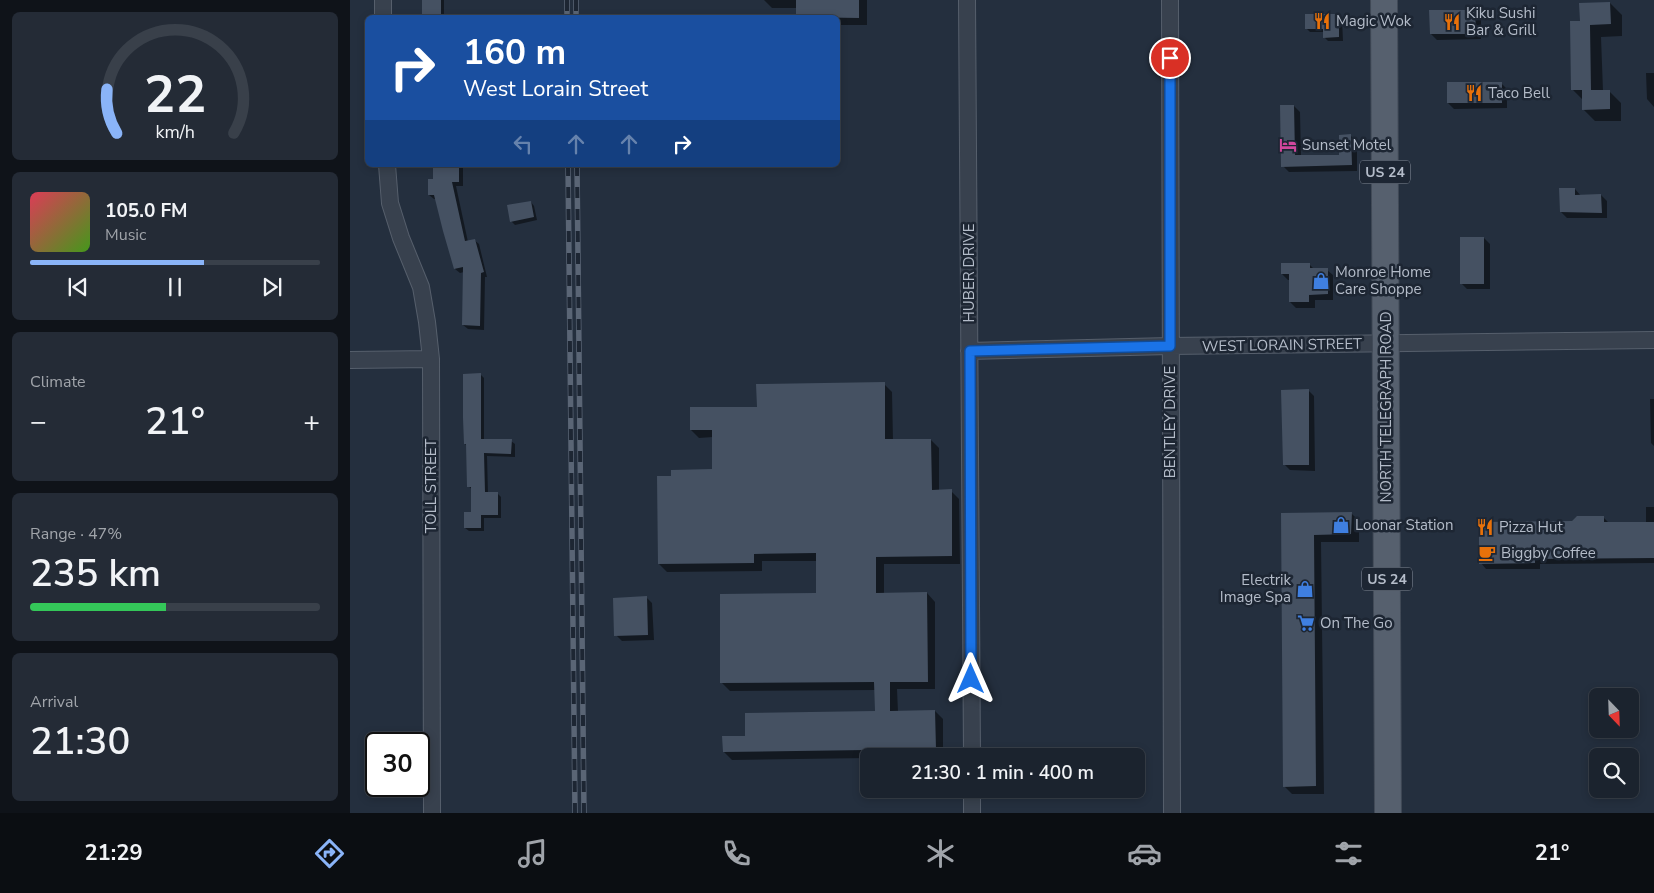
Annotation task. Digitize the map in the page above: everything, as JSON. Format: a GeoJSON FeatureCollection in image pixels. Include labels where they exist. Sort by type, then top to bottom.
{"type":"FeatureCollection","features":[{"type":"Feature","properties":{"kind":"main road","name":"NORTH TELEGRAPH ROAD"},"geometry":{"type":"LineString","coordinates":[[1384,0],[1388,813]]}},
{"type":"Feature","properties":{"kind":"street"},"geometry":{"type":"LineString","coordinates":[[383,0],[383,15]]}},
{"type":"Feature","properties":{"kind":"street","name":"HUBER DRIVE"},"geometry":{"type":"LineString","coordinates":[[967,0],[972,748]]}},
{"type":"Feature","properties":{"kind":"street","name":"BENTLEY DRIVE"},"geometry":{"type":"LineString","coordinates":[[1170,0],[1172,813]]}},
{"type":"Feature","properties":{"kind":"street","name":"TOLL STREET"},"geometry":{"type":"LineString","coordinates":[[387,167],[390,203],[401,238],[421,287],[431,359],[432,813]]}},
{"type":"Feature","properties":{"kind":"street","name":"WEST LORAIN STREET"},"geometry":{"type":"LineString","coordinates":[[970,351],[1170,346],[1654,340]]}},
{"type":"Feature","properties":{"kind":"street"},"geometry":{"type":"LineString","coordinates":[[350,360],[431,359]]}},
{"type":"Feature","properties":{"kind":"street"},"geometry":{"type":"LineString","coordinates":[[972,798],[972,813]]}},
{"type":"Feature","properties":{"kind":"building"},"geometry":{"type":"Polygon","coordinates":[[[422,0],[441,0],[441,15],[422,15],[422,0]]]}},
{"type":"Feature","properties":{"kind":"building"},"geometry":{"type":"Polygon","coordinates":[[[796,0],[859,0],[859,18],[840,18],[840,15],[796,15],[796,0]]]}},
{"type":"Feature","properties":{"kind":"building"},"geometry":{"type":"Polygon","coordinates":[[[1610,2],[1611,24],[1590,25],[1591,90],[1571,90],[1570,21],[1580,21],[1579,3],[1610,2]]]}},
{"type":"Feature","properties":{"kind":"building","name":"Kiku Sushi Bar & Grill"},"geometry":{"type":"Polygon","coordinates":[[[1429,10],[1475,10],[1476,34],[1430,34],[1429,10]]]}},
{"type":"Feature","properties":{"kind":"building","name":"Magic Wok"},"geometry":{"type":"Polygon","coordinates":[[[1305,14],[1339,14],[1339,37],[1323,38],[1323,29],[1305,29],[1305,14]]]}},
{"type":"Feature","properties":{"kind":"building","name":"Taco Bell"},"geometry":{"type":"Polygon","coordinates":[[[1447,82],[1502,82],[1502,103],[1447,103],[1447,82]]]}},
{"type":"Feature","properties":{"kind":"building"},"geometry":{"type":"Polygon","coordinates":[[[1582,90],[1610,90],[1610,109],[1582,110],[1582,90]]]}},
{"type":"Feature","properties":{"kind":"building","name":"Sunset Motel"},"geometry":{"type":"Polygon","coordinates":[[[1280,105],[1294,105],[1295,155],[1339,155],[1339,135],[1351,134],[1352,165],[1281,167],[1280,105]]]}},
{"type":"Feature","properties":{"kind":"building"},"geometry":{"type":"Polygon","coordinates":[[[433,167],[459,167],[459,182],[452,182],[465,241],[475,239],[484,272],[481,273],[480,326],[462,325],[463,267],[454,269],[434,195],[428,195],[428,179],[433,179],[433,167]]]}},
{"type":"Feature","properties":{"kind":"building"},"geometry":{"type":"Polygon","coordinates":[[[1559,188],[1575,188],[1575,195],[1601,194],[1602,213],[1560,212],[1559,188]]]}},
{"type":"Feature","properties":{"kind":"building"},"geometry":{"type":"Polygon","coordinates":[[[531,201],[534,217],[510,222],[507,205],[531,201]]]}},
{"type":"Feature","properties":{"kind":"building"},"geometry":{"type":"Polygon","coordinates":[[[1460,237],[1484,237],[1484,284],[1460,284],[1460,237]]]}},
{"type":"Feature","properties":{"kind":"building"},"geometry":{"type":"Polygon","coordinates":[[[1281,263],[1310,263],[1310,268],[1328,268],[1328,294],[1309,295],[1309,302],[1289,302],[1289,274],[1281,274],[1281,263]]]}},
{"type":"Feature","properties":{"kind":"building"},"geometry":{"type":"Polygon","coordinates":[[[481,373],[481,439],[512,439],[511,454],[484,453],[485,492],[498,492],[498,515],[481,515],[481,528],[464,528],[464,512],[471,512],[471,487],[467,487],[463,418],[463,374],[481,373]]]}},
{"type":"Feature","properties":{"kind":"building"},"geometry":{"type":"Polygon","coordinates":[[[885,382],[885,439],[931,439],[932,490],[952,489],[952,556],[876,557],[876,593],[927,592],[928,682],[890,682],[890,711],[935,710],[936,748],[723,752],[722,736],[745,736],[745,713],[875,711],[874,682],[720,683],[720,594],[816,593],[816,553],[754,554],[754,563],[658,564],[657,476],[671,476],[671,470],[712,469],[712,430],[690,430],[690,407],[757,407],[756,384],[885,382]]]}},
{"type":"Feature","properties":{"kind":"building"},"geometry":{"type":"Polygon","coordinates":[[[1309,389],[1309,465],[1283,465],[1281,390],[1309,389]]]}},
{"type":"Feature","properties":{"kind":"building"},"geometry":{"type":"Polygon","coordinates":[[[1352,512],[1351,534],[1314,535],[1316,786],[1283,787],[1281,513],[1352,512]]]}},
{"type":"Feature","properties":{"kind":"building"},"geometry":{"type":"Polygon","coordinates":[[[1577,516],[1604,516],[1604,522],[1654,522],[1654,558],[1535,559],[1535,563],[1479,564],[1479,522],[1572,521],[1577,516]]]}},
{"type":"Feature","properties":{"kind":"building"},"geometry":{"type":"Polygon","coordinates":[[[647,596],[648,635],[614,636],[613,598],[647,596]]]}},
{"type":"Feature","properties":{"kind":"railway"},"geometry":{"type":"LineString","coordinates":[[567,0],[567,15]]}},
{"type":"Feature","properties":{"kind":"railway"},"geometry":{"type":"LineString","coordinates":[[576,0],[576,15]]}},
{"type":"Feature","properties":{"kind":"railway"},"geometry":{"type":"LineString","coordinates":[[568,167],[575,813]]}},
{"type":"Feature","properties":{"kind":"railway"},"geometry":{"type":"LineString","coordinates":[[577,167],[584,813]]}},
{"type":"Feature","properties":{"kind":"place","name":"Magic Wok"},"geometry":{"type":"Point","coordinates":[1322,21]}},
{"type":"Feature","properties":{"kind":"place","name":"Kiku Sushi Bar & Grill"},"geometry":{"type":"Point","coordinates":[1452,22]}},
{"type":"Feature","properties":{"kind":"place","name":"Taco Bell"},"geometry":{"type":"Point","coordinates":[1474,93]}},
{"type":"Feature","properties":{"kind":"place","name":"Sunset Motel"},"geometry":{"type":"Point","coordinates":[1288,145]}},
{"type":"Feature","properties":{"kind":"place","name":"Monroe Home Care Shoppe"},"geometry":{"type":"Point","coordinates":[1321,281]}},
{"type":"Feature","properties":{"kind":"place","name":"Loonar Station"},"geometry":{"type":"Point","coordinates":[1341,525]}},
{"type":"Feature","properties":{"kind":"place","name":"Pizza Hut"},"geometry":{"type":"Point","coordinates":[1485,527]}},
{"type":"Feature","properties":{"kind":"place","name":"Biggby Coffee"},"geometry":{"type":"Point","coordinates":[1487,553]}},
{"type":"Feature","properties":{"kind":"place","name":"Electrik Image Spa"},"geometry":{"type":"Point","coordinates":[1305,589]}},
{"type":"Feature","properties":{"kind":"place","name":"On The Go"},"geometry":{"type":"Point","coordinates":[1306,623]}},
{"type":"Feature","properties":{"kind":"route"},"geometry":{"type":"LineString","coordinates":[[971,679],[970,351],[1170,346],[1170,58]]}}]}
